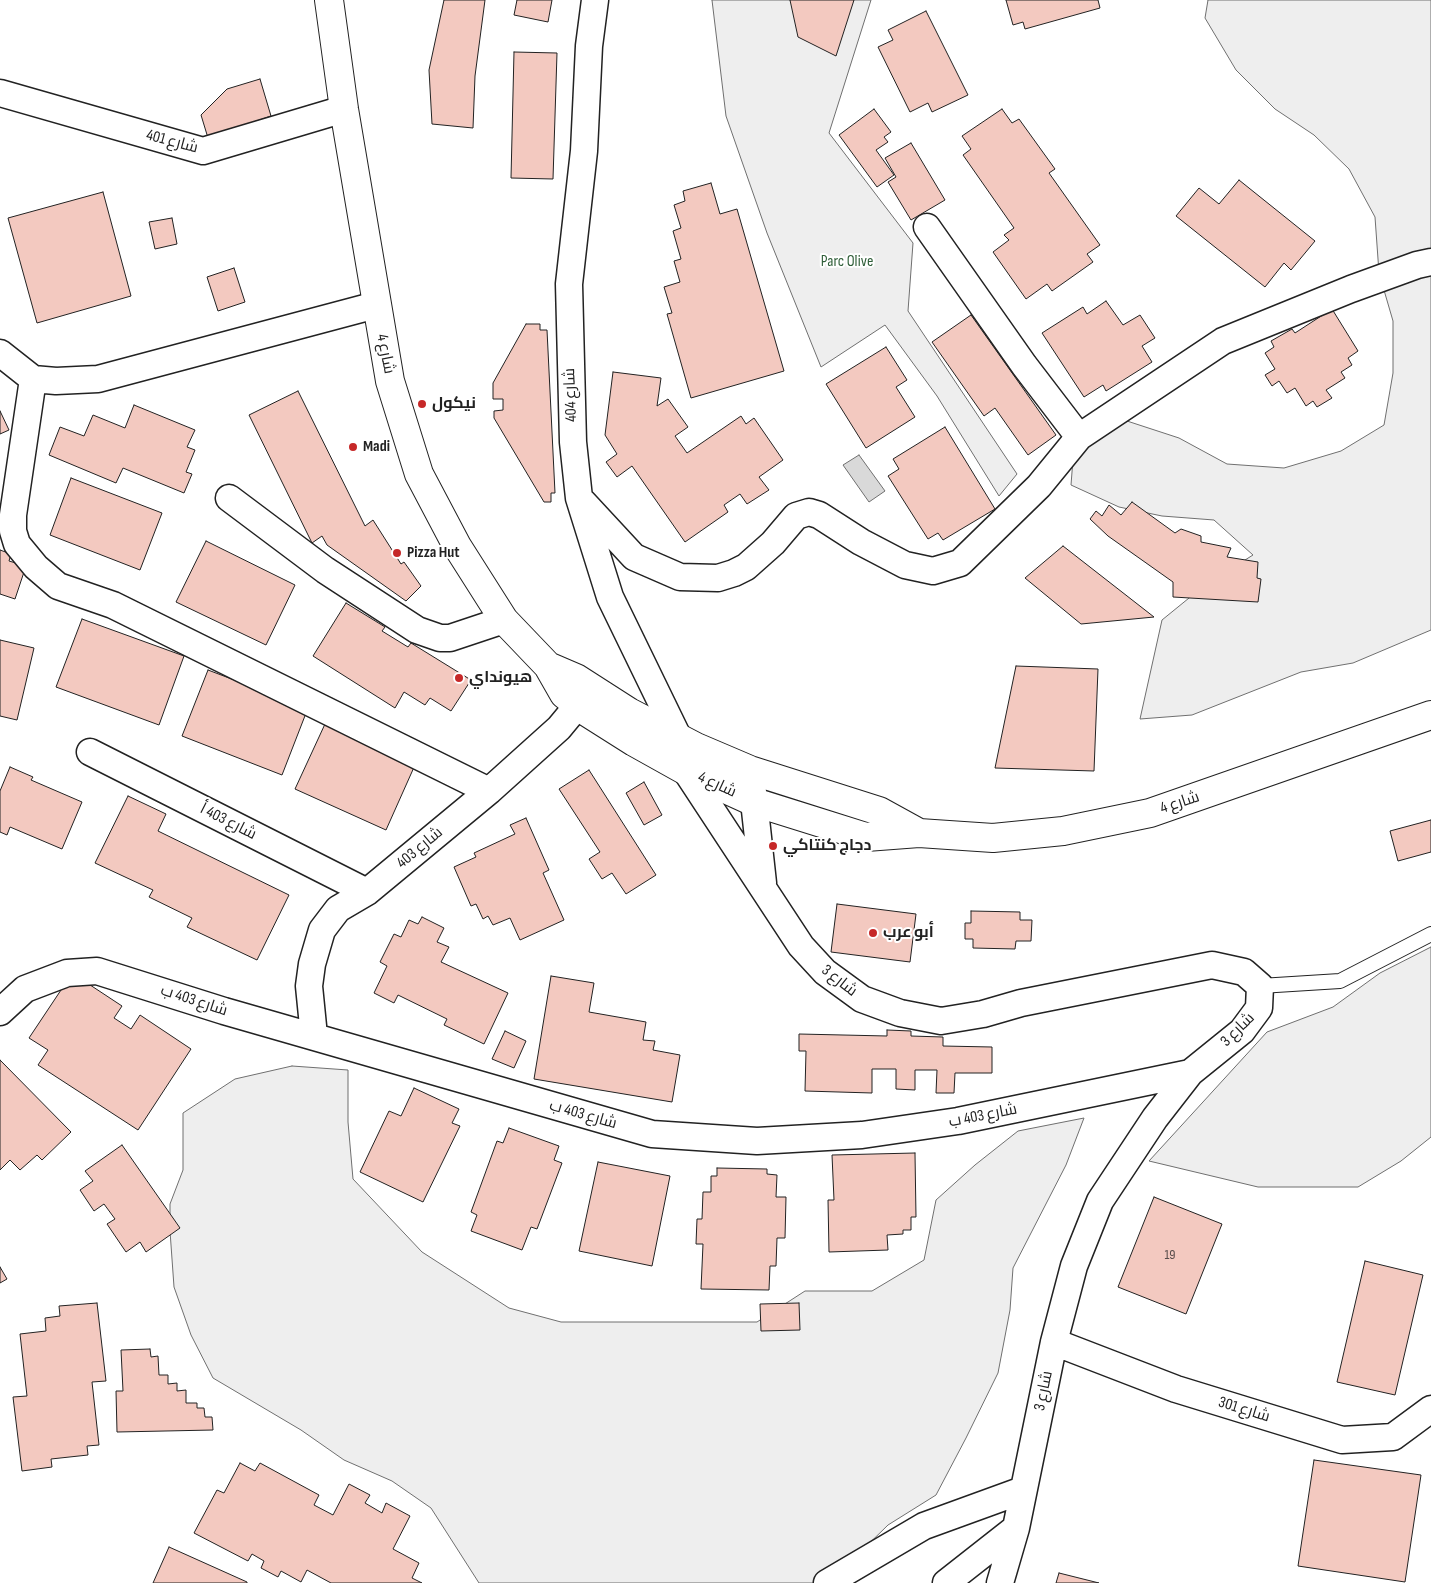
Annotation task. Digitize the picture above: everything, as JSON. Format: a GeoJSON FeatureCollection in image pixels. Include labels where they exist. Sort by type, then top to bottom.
{"type":"FeatureCollection","features":[{"type":"Feature","properties":{"kind":"main road","name":"شارع 4"},"geometry":{"type":"LineString","coordinates":[[329,0],[344,109],[390,381],[419,474],[457,546],[504,620],[548,666],[564,694],[588,699],[750,770],[879,811],[919,833]]}},
{"type":"Feature","properties":{"kind":"main road","name":"شارع 4"},"geometry":{"type":"LineString","coordinates":[[588,699],[634,742],[686,771],[754,802],[866,837],[919,833],[993,838],[1063,832],[1105,824],[1235,785],[1431,715]]}},
{"type":"Feature","properties":{"kind":"street","name":"شارع 404"},"geometry":{"type":"LineString","coordinates":[[595,0],[588,46],[584,151],[569,284],[573,442],[579,498],[610,597],[679,739],[686,771]]}},
{"type":"Feature","properties":{"kind":"street","name":"شارع 401"},"geometry":{"type":"LineString","coordinates":[[0,93],[203,151],[344,109]]}},
{"type":"Feature","properties":{"kind":"street"},"geometry":{"type":"LineString","coordinates":[[927,227],[1024,365],[1079,437]]}},
{"type":"Feature","properties":{"kind":"street"},"geometry":{"type":"LineString","coordinates":[[579,498],[634,557],[680,577],[718,578],[734,573],[746,566],[773,543],[796,516],[809,512],[819,514],[861,542],[905,565],[933,571],[960,563],[1039,486],[1079,437],[1223,341],[1351,289],[1417,265],[1431,262]]}},
{"type":"Feature","properties":{"kind":"street"},"geometry":{"type":"LineString","coordinates":[[0,353],[33,379],[56,381],[98,379],[376,305]]}},
{"type":"Feature","properties":{"kind":"street"},"geometry":{"type":"LineString","coordinates":[[33,379],[13,514],[13,531],[17,544],[36,567],[58,586],[113,605],[489,791]]}},
{"type":"Feature","properties":{"kind":"street"},"geometry":{"type":"LineString","coordinates":[[229,498],[324,570],[417,630],[440,638],[450,638],[504,620]]}},
{"type":"Feature","properties":{"kind":"street","name":"شارع 403"},"geometry":{"type":"LineString","coordinates":[[314,1036],[309,986],[312,964],[322,930],[338,909],[367,892],[489,791],[559,728],[588,699]]}},
{"type":"Feature","properties":{"kind":"street","name":"شارع 403 أ"},"geometry":{"type":"LineString","coordinates":[[90,752],[367,892]]}},
{"type":"Feature","properties":{"kind":"street","name":"شارع 3"},"geometry":{"type":"LineString","coordinates":[[750,770],[763,886]]}},
{"type":"Feature","properties":{"kind":"street","name":"شارع 3"},"geometry":{"type":"LineString","coordinates":[[686,771],[801,946],[825,972],[862,999],[900,1013],[941,1021],[983,1014],[1021,1003],[1212,965],[1244,972],[1260,986],[1259,1008],[1242,1031],[1190,1073],[1155,1118],[1100,1201],[1074,1266],[1054,1342],[1016,1528],[1000,1583]]}},
{"type":"Feature","properties":{"kind":"street","name":"شارع 403 ب"},"geometry":{"type":"LineString","coordinates":[[0,1012],[25,988],[67,973],[97,972],[224,1011],[652,1134],[757,1141],[862,1135],[958,1121],[1190,1073]]}},
{"type":"Feature","properties":{"kind":"street","name":"شارع 301"},"geometry":{"type":"LineString","coordinates":[[1054,1342],[1176,1389],[1342,1440],[1393,1437],[1431,1409]]}},
{"type":"Feature","properties":{"kind":"street"},"geometry":{"type":"LineString","coordinates":[[827,1583],[924,1526],[1023,1490]]}},
{"type":"Feature","properties":{"kind":"street"},"geometry":{"type":"LineString","coordinates":[[946,1583],[1016,1528]]}},
{"type":"Feature","properties":{"kind":"lane"},"geometry":{"type":"LineString","coordinates":[[1260,986],[1340,981],[1431,934]]}},
{"type":"Feature","properties":{"kind":"green space","name":"Parc Olive"},"geometry":{"type":"Polygon","coordinates":[[[712,0],[871,0],[829,133],[913,243],[908,311],[1017,474],[999,496],[937,396],[885,325],[821,367],[767,233],[726,116],[712,0]]]}},
{"type":"Feature","properties":{"kind":"green space"},"geometry":{"type":"Polygon","coordinates":[[[1208,0],[1431,0],[1431,630],[1353,663],[1301,672],[1192,715],[1140,719],[1162,620],[1205,585],[1253,555],[1214,520],[1162,516],[1119,507],[1071,485],[1075,433],[1127,421],[1179,438],[1227,464],[1284,468],[1341,451],[1384,425],[1393,373],[1393,321],[1379,273],[1375,217],[1349,169],[1314,135],[1275,109],[1236,70],[1205,18],[1208,0]]]}},
{"type":"Feature","properties":{"kind":"green space"},"geometry":{"type":"Polygon","coordinates":[[[1431,947],[1431,1137],[1401,1161],[1358,1187],[1258,1187],[1149,1161],[1267,1032],[1333,1007],[1380,973],[1431,947]]]}},
{"type":"Feature","properties":{"kind":"green space"},"geometry":{"type":"Polygon","coordinates":[[[292,1066],[348,1070],[348,1122],[353,1179],[422,1252],[509,1308],[561,1322],[757,1322],[805,1291],[872,1291],[924,1260],[936,1200],[975,1165],[1018,1131],[1084,1118],[1066,1165],[1013,1268],[1010,1310],[998,1373],[936,1495],[888,1525],[844,1568],[815,1583],[479,1583],[431,1508],[392,1481],[344,1460],[301,1430],[213,1378],[191,1335],[174,1287],[170,1231],[170,1204],[183,1170],[183,1113],[235,1079],[292,1066]]]}},
{"type":"Feature","properties":{"kind":"shaded area"},"geometry":{"type":"Polygon","coordinates":[[[859,455],[885,491],[869,502],[843,465],[859,455]]]}},
{"type":"Feature","properties":{"kind":"building"},"geometry":{"type":"Polygon","coordinates":[[[444,0],[485,0],[475,76],[473,128],[432,124],[429,70],[444,0]]]}},
{"type":"Feature","properties":{"kind":"building"},"geometry":{"type":"Polygon","coordinates":[[[517,0],[552,0],[548,22],[514,15],[517,0]]]}},
{"type":"Feature","properties":{"kind":"building"},"geometry":{"type":"Polygon","coordinates":[[[790,0],[854,0],[836,56],[798,37],[790,0]]]}},
{"type":"Feature","properties":{"kind":"building"},"geometry":{"type":"Polygon","coordinates":[[[1006,0],[1098,0],[1100,8],[1025,29],[1023,22],[1013,25],[1006,0]]]}},
{"type":"Feature","properties":{"kind":"building"},"geometry":{"type":"Polygon","coordinates":[[[926,11],[968,95],[932,112],[928,103],[910,112],[878,47],[893,40],[888,30],[926,11]]]}},
{"type":"Feature","properties":{"kind":"building"},"geometry":{"type":"Polygon","coordinates":[[[514,52],[557,53],[553,179],[511,178],[514,52]]]}},
{"type":"Feature","properties":{"kind":"building"},"geometry":{"type":"Polygon","coordinates":[[[260,79],[271,116],[208,138],[201,115],[227,89],[260,79]]]}},
{"type":"Feature","properties":{"kind":"building"},"geometry":{"type":"Polygon","coordinates":[[[874,109],[891,132],[884,137],[888,142],[876,150],[894,175],[877,187],[839,135],[874,109]]]}},
{"type":"Feature","properties":{"kind":"building"},"geometry":{"type":"Polygon","coordinates":[[[1002,109],[1012,123],[1019,119],[1055,169],[1049,173],[1100,245],[1087,254],[1093,262],[1052,291],[1047,284],[1026,299],[993,252],[1009,240],[1004,235],[1014,228],[963,155],[971,149],[962,136],[1002,109]]]}},
{"type":"Feature","properties":{"kind":"building"},"geometry":{"type":"Polygon","coordinates":[[[911,143],[945,200],[911,220],[888,182],[896,177],[885,158],[911,143]]]}},
{"type":"Feature","properties":{"kind":"building"},"geometry":{"type":"Polygon","coordinates":[[[1239,180],[1315,241],[1291,270],[1284,263],[1265,287],[1176,216],[1199,188],[1219,204],[1239,180]]]}},
{"type":"Feature","properties":{"kind":"building"},"geometry":{"type":"Polygon","coordinates":[[[711,183],[720,214],[737,209],[784,371],[691,398],[667,314],[672,313],[664,287],[680,282],[674,261],[681,259],[673,231],[681,228],[674,205],[685,201],[683,191],[711,183]]]}},
{"type":"Feature","properties":{"kind":"building"},"geometry":{"type":"Polygon","coordinates":[[[103,192],[131,296],[37,323],[8,218],[103,192]]]}},
{"type":"Feature","properties":{"kind":"building"},"geometry":{"type":"Polygon","coordinates":[[[172,218],[177,244],[155,249],[149,222],[172,218]]]}},
{"type":"Feature","properties":{"kind":"building"},"geometry":{"type":"Polygon","coordinates":[[[234,268],[245,302],[218,311],[207,277],[234,268]]]}},
{"type":"Feature","properties":{"kind":"building"},"geometry":{"type":"Polygon","coordinates":[[[1106,301],[1123,325],[1140,315],[1155,338],[1142,346],[1152,362],[1106,391],[1103,385],[1084,397],[1042,333],[1083,307],[1087,314],[1106,301]]]}},
{"type":"Feature","properties":{"kind":"building"},"geometry":{"type":"Polygon","coordinates":[[[1332,309],[1358,351],[1348,358],[1352,365],[1341,372],[1345,378],[1326,390],[1332,398],[1317,407],[1313,401],[1306,406],[1295,388],[1287,393],[1279,381],[1272,386],[1265,375],[1275,369],[1265,353],[1274,347],[1271,341],[1292,329],[1295,333],[1332,309]]]}},
{"type":"Feature","properties":{"kind":"building"},"geometry":{"type":"Polygon","coordinates":[[[971,315],[1056,435],[1028,455],[995,408],[984,416],[932,342],[971,315]]]}},
{"type":"Feature","properties":{"kind":"building"},"geometry":{"type":"Polygon","coordinates":[[[526,324],[540,324],[540,330],[547,330],[555,493],[551,493],[551,502],[544,502],[494,418],[494,411],[503,410],[503,399],[493,399],[493,383],[526,324]]]}},
{"type":"Feature","properties":{"kind":"building"},"geometry":{"type":"Polygon","coordinates":[[[886,347],[907,380],[896,387],[915,417],[866,448],[826,384],[886,347]]]}},
{"type":"Feature","properties":{"kind":"building"},"geometry":{"type":"Polygon","coordinates":[[[613,372],[661,378],[657,406],[668,399],[688,427],[675,436],[687,453],[741,416],[746,424],[754,418],[783,460],[759,477],[769,490],[747,504],[740,494],[724,505],[728,512],[685,542],[632,466],[617,477],[606,462],[617,454],[605,435],[613,372]]]}},
{"type":"Feature","properties":{"kind":"building"},"geometry":{"type":"Polygon","coordinates":[[[298,391],[365,526],[373,520],[401,564],[404,562],[421,586],[406,601],[327,545],[322,536],[312,543],[249,415],[298,391]]]}},
{"type":"Feature","properties":{"kind":"building"},"geometry":{"type":"Polygon","coordinates":[[[134,405],[195,430],[187,447],[195,450],[186,472],[192,474],[184,493],[123,468],[116,483],[49,455],[60,427],[84,436],[93,415],[125,428],[134,405]]]}},
{"type":"Feature","properties":{"kind":"building"},"geometry":{"type":"Polygon","coordinates":[[[0,411],[9,430],[0,434],[0,411]]]}},
{"type":"Feature","properties":{"kind":"building"},"geometry":{"type":"Polygon","coordinates":[[[945,427],[995,509],[943,540],[938,533],[928,539],[888,476],[899,469],[893,459],[945,427]]]}},
{"type":"Feature","properties":{"kind":"building"},"geometry":{"type":"Polygon","coordinates":[[[71,478],[162,513],[140,570],[50,535],[71,478]]]}},
{"type":"Feature","properties":{"kind":"building"},"geometry":{"type":"Polygon","coordinates":[[[1132,502],[1175,533],[1181,529],[1201,536],[1201,542],[1231,548],[1227,557],[1258,562],[1257,578],[1261,579],[1258,602],[1173,597],[1173,582],[1108,536],[1090,519],[1096,511],[1102,516],[1109,505],[1121,515],[1132,502]]]}},
{"type":"Feature","properties":{"kind":"building"},"geometry":{"type":"Polygon","coordinates":[[[206,541],[295,585],[266,645],[176,602],[206,541]]]}},
{"type":"Feature","properties":{"kind":"building"},"geometry":{"type":"Polygon","coordinates":[[[1063,546],[1154,617],[1081,624],[1025,578],[1063,546]]]}},
{"type":"Feature","properties":{"kind":"building"},"geometry":{"type":"Polygon","coordinates":[[[0,550],[11,554],[9,561],[26,566],[15,599],[0,594],[0,550]]]}},
{"type":"Feature","properties":{"kind":"building"},"geometry":{"type":"Polygon","coordinates":[[[346,603],[385,627],[382,631],[408,647],[411,643],[471,680],[451,711],[430,698],[425,705],[404,692],[395,708],[313,656],[346,603]]]}},
{"type":"Feature","properties":{"kind":"building"},"geometry":{"type":"Polygon","coordinates":[[[82,619],[184,656],[159,725],[56,687],[82,619]]]}},
{"type":"Feature","properties":{"kind":"building"},"geometry":{"type":"Polygon","coordinates":[[[0,640],[34,648],[17,720],[0,716],[0,640]]]}},
{"type":"Feature","properties":{"kind":"building"},"geometry":{"type":"Polygon","coordinates":[[[1016,666],[1098,669],[1094,771],[995,768],[1016,666]]]}},
{"type":"Feature","properties":{"kind":"building"},"geometry":{"type":"Polygon","coordinates":[[[208,670],[308,708],[282,775],[182,736],[208,670]]]}},
{"type":"Feature","properties":{"kind":"building"},"geometry":{"type":"Polygon","coordinates":[[[325,724],[415,765],[386,830],[295,789],[325,724]]]}},
{"type":"Feature","properties":{"kind":"building"},"geometry":{"type":"Polygon","coordinates":[[[10,767],[33,777],[31,780],[82,802],[62,849],[10,827],[7,835],[0,832],[0,791],[10,767]]]}},
{"type":"Feature","properties":{"kind":"building"},"geometry":{"type":"Polygon","coordinates":[[[589,770],[656,875],[626,894],[612,873],[602,879],[589,859],[600,852],[559,789],[589,770]]]}},
{"type":"Feature","properties":{"kind":"building"},"geometry":{"type":"Polygon","coordinates":[[[644,782],[662,815],[644,825],[626,793],[644,782]]]}},
{"type":"Feature","properties":{"kind":"building"},"geometry":{"type":"Polygon","coordinates":[[[128,796],[166,814],[158,831],[289,895],[257,960],[187,927],[192,918],[149,897],[153,890],[95,863],[128,796]]]}},
{"type":"Feature","properties":{"kind":"building"},"geometry":{"type":"Polygon","coordinates":[[[526,818],[549,870],[543,873],[564,920],[520,940],[510,918],[493,925],[488,916],[483,919],[476,904],[471,906],[454,867],[476,857],[474,853],[515,834],[510,825],[526,818]]]}},
{"type":"Feature","properties":{"kind":"building"},"geometry":{"type":"Polygon","coordinates":[[[1431,820],[1431,852],[1398,861],[1390,831],[1431,820]]]}},
{"type":"Feature","properties":{"kind":"building","name":"أبو عرب"},"geometry":{"type":"Polygon","coordinates":[[[837,904],[916,914],[910,962],[831,952],[837,904]]]}},
{"type":"Feature","properties":{"kind":"building"},"geometry":{"type":"Polygon","coordinates":[[[971,911],[1020,912],[1020,920],[1032,920],[1031,941],[1016,941],[1015,949],[973,948],[973,939],[965,939],[965,923],[971,923],[971,911]]]}},
{"type":"Feature","properties":{"kind":"building"},"geometry":{"type":"Polygon","coordinates":[[[422,917],[444,928],[437,942],[449,947],[441,962],[508,993],[484,1044],[444,1025],[447,1019],[398,995],[394,1003],[374,993],[387,966],[380,962],[394,934],[401,937],[409,920],[418,924],[422,917]]]}},
{"type":"Feature","properties":{"kind":"building"},"geometry":{"type":"Polygon","coordinates":[[[551,976],[594,983],[589,1012],[646,1022],[643,1040],[655,1041],[653,1050],[680,1055],[672,1102],[534,1079],[551,976]]]}},
{"type":"Feature","properties":{"kind":"building"},"geometry":{"type":"Polygon","coordinates":[[[78,977],[122,1006],[114,1018],[131,1029],[140,1015],[191,1049],[138,1130],[38,1065],[48,1050],[29,1038],[67,981],[78,977]]]}},
{"type":"Feature","properties":{"kind":"building"},"geometry":{"type":"Polygon","coordinates":[[[887,1030],[911,1031],[911,1036],[943,1037],[943,1046],[992,1047],[992,1073],[955,1073],[954,1093],[936,1093],[937,1070],[915,1070],[915,1090],[896,1089],[896,1069],[872,1069],[872,1093],[805,1091],[806,1051],[799,1051],[799,1034],[887,1036],[887,1030]]]}},
{"type":"Feature","properties":{"kind":"building"},"geometry":{"type":"Polygon","coordinates":[[[505,1031],[526,1041],[514,1068],[492,1059],[505,1031]]]}},
{"type":"Feature","properties":{"kind":"building"},"geometry":{"type":"Polygon","coordinates":[[[0,1060],[71,1132],[42,1160],[37,1155],[20,1170],[10,1160],[0,1170],[0,1060]]]}},
{"type":"Feature","properties":{"kind":"building"},"geometry":{"type":"Polygon","coordinates":[[[414,1088],[459,1109],[452,1123],[460,1126],[423,1202],[360,1172],[389,1111],[401,1116],[414,1088]]]}},
{"type":"Feature","properties":{"kind":"building"},"geometry":{"type":"Polygon","coordinates":[[[509,1128],[559,1146],[554,1160],[562,1163],[537,1229],[531,1227],[522,1250],[471,1231],[477,1215],[471,1212],[497,1141],[503,1143],[509,1128]]]}},
{"type":"Feature","properties":{"kind":"building"},"geometry":{"type":"Polygon","coordinates":[[[122,1145],[180,1228],[146,1252],[140,1242],[126,1252],[107,1224],[115,1219],[104,1204],[94,1211],[80,1190],[93,1181],[85,1171],[122,1145]]]}},
{"type":"Feature","properties":{"kind":"building"},"geometry":{"type":"Polygon","coordinates":[[[915,1153],[916,1217],[911,1217],[911,1230],[903,1230],[903,1234],[887,1235],[888,1250],[829,1252],[828,1200],[834,1200],[832,1155],[915,1153]]]}},
{"type":"Feature","properties":{"kind":"building"},"geometry":{"type":"Polygon","coordinates":[[[598,1162],[670,1176],[652,1266],[579,1251],[598,1162]]]}},
{"type":"Feature","properties":{"kind":"building"},"geometry":{"type":"Polygon","coordinates":[[[717,1168],[767,1169],[767,1174],[777,1175],[776,1197],[786,1197],[785,1238],[777,1238],[776,1266],[770,1266],[769,1290],[701,1289],[703,1244],[696,1244],[697,1219],[702,1219],[703,1192],[711,1192],[711,1176],[717,1176],[717,1168]]]}},
{"type":"Feature","properties":{"kind":"building"},"geometry":{"type":"Polygon","coordinates":[[[1154,1197],[1222,1224],[1186,1314],[1118,1287],[1154,1197]]]}},
{"type":"Feature","properties":{"kind":"building"},"geometry":{"type":"Polygon","coordinates":[[[1365,1261],[1423,1275],[1395,1395],[1337,1382],[1365,1261]]]}},
{"type":"Feature","properties":{"kind":"building"},"geometry":{"type":"Polygon","coordinates":[[[0,1267],[7,1279],[0,1283],[0,1267]]]}},
{"type":"Feature","properties":{"kind":"building"},"geometry":{"type":"Polygon","coordinates":[[[97,1303],[106,1381],[92,1382],[99,1445],[87,1446],[88,1455],[51,1459],[52,1467],[22,1471],[13,1397],[27,1396],[20,1334],[46,1331],[45,1318],[60,1316],[59,1306],[97,1303]]]}},
{"type":"Feature","properties":{"kind":"building"},"geometry":{"type":"Polygon","coordinates":[[[799,1303],[800,1330],[761,1331],[760,1304],[799,1303]]]}},
{"type":"Feature","properties":{"kind":"building"},"geometry":{"type":"Polygon","coordinates":[[[150,1349],[151,1357],[158,1356],[159,1375],[168,1375],[168,1384],[177,1383],[177,1391],[186,1390],[186,1403],[197,1403],[197,1408],[204,1408],[205,1417],[212,1417],[213,1430],[117,1432],[116,1391],[123,1391],[121,1350],[150,1349]]]}},
{"type":"Feature","properties":{"kind":"building"},"geometry":{"type":"Polygon","coordinates":[[[1314,1460],[1421,1475],[1405,1582],[1298,1566],[1314,1460]]]}},
{"type":"Feature","properties":{"kind":"building"},"geometry":{"type":"Polygon","coordinates":[[[240,1463],[255,1471],[260,1463],[319,1495],[314,1505],[333,1515],[349,1484],[370,1495],[365,1503],[382,1513],[386,1503],[410,1516],[393,1549],[419,1563],[412,1578],[422,1583],[331,1583],[307,1570],[301,1582],[281,1571],[278,1577],[261,1568],[264,1561],[252,1554],[248,1561],[194,1533],[217,1490],[224,1493],[240,1463]]]}},
{"type":"Feature","properties":{"kind":"building"},"geometry":{"type":"Polygon","coordinates":[[[169,1547],[247,1582],[247,1583],[153,1583],[169,1547]]]}},
{"type":"Feature","properties":{"kind":"building"},"geometry":{"type":"Polygon","coordinates":[[[1059,1573],[1099,1583],[1056,1583],[1059,1573]]]}},
{"type":"Feature","properties":{"kind":"place","name":"نيكول"},"geometry":{"type":"Point","coordinates":[422,404]}},
{"type":"Feature","properties":{"kind":"place","name":"Madi"},"geometry":{"type":"Point","coordinates":[353,447]}},
{"type":"Feature","properties":{"kind":"place","name":"Pizza Hut"},"geometry":{"type":"Point","coordinates":[397,553]}},
{"type":"Feature","properties":{"kind":"place","name":"هيونداي"},"geometry":{"type":"Point","coordinates":[459,678]}},
{"type":"Feature","properties":{"kind":"place","name":"دجاج كنتاكي"},"geometry":{"type":"Point","coordinates":[773,846]}},
{"type":"Feature","properties":{"kind":"place","name":"أبو عرب"},"geometry":{"type":"Point","coordinates":[873,933]}}]}
